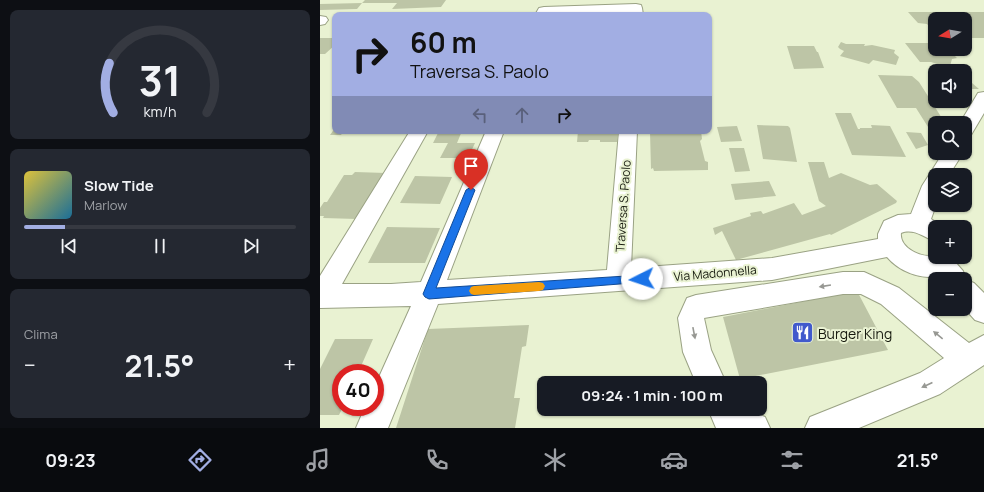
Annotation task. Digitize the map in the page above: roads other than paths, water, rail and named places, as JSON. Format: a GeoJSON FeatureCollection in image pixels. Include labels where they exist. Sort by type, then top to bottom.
{"type":"FeatureCollection","features":[{"type":"Feature","properties":{"kind":"street"},"geometry":{"type":"LineString","coordinates":[[544,12],[636,8],[636,12]]}},
{"type":"Feature","properties":{"kind":"street"},"geometry":{"type":"LineString","coordinates":[[972,118],[984,97]]}},
{"type":"Feature","properties":{"kind":"street"},"geometry":{"type":"LineString","coordinates":[[321,296],[417,134]]}},
{"type":"Feature","properties":{"kind":"street"},"geometry":{"type":"LineString","coordinates":[[372,428],[429,294],[494,134]]}},
{"type":"Feature","properties":{"kind":"street","name":"Traversa S. Paolo"},"geometry":{"type":"LineString","coordinates":[[618,281],[628,134]]}},
{"type":"Feature","properties":{"kind":"street"},"geometry":{"type":"LineString","coordinates":[[929,212],[927,228],[903,222],[892,227],[889,235],[892,246],[902,257],[916,264],[930,267],[948,267]]}},
{"type":"Feature","properties":{"kind":"street","name":"Via Madonnella"},"geometry":{"type":"LineString","coordinates":[[321,296],[391,296],[429,294],[772,269],[892,246]]}},
{"type":"Feature","properties":{"kind":"street"},"geometry":{"type":"LineString","coordinates":[[708,376],[697,352],[691,318],[696,308],[843,283],[864,283],[890,296],[976,354],[930,384],[821,428]]}},
{"type":"Feature","properties":{"kind":"street"},"geometry":{"type":"LineString","coordinates":[[972,298],[984,311]]}},
{"type":"Feature","properties":{"kind":"street"},"geometry":{"type":"LineString","coordinates":[[726,416],[754,428]]}},
{"type":"Feature","properties":{"kind":"place","name":"Burger King"},"geometry":{"type":"Point","coordinates":[803,333]}}]}
